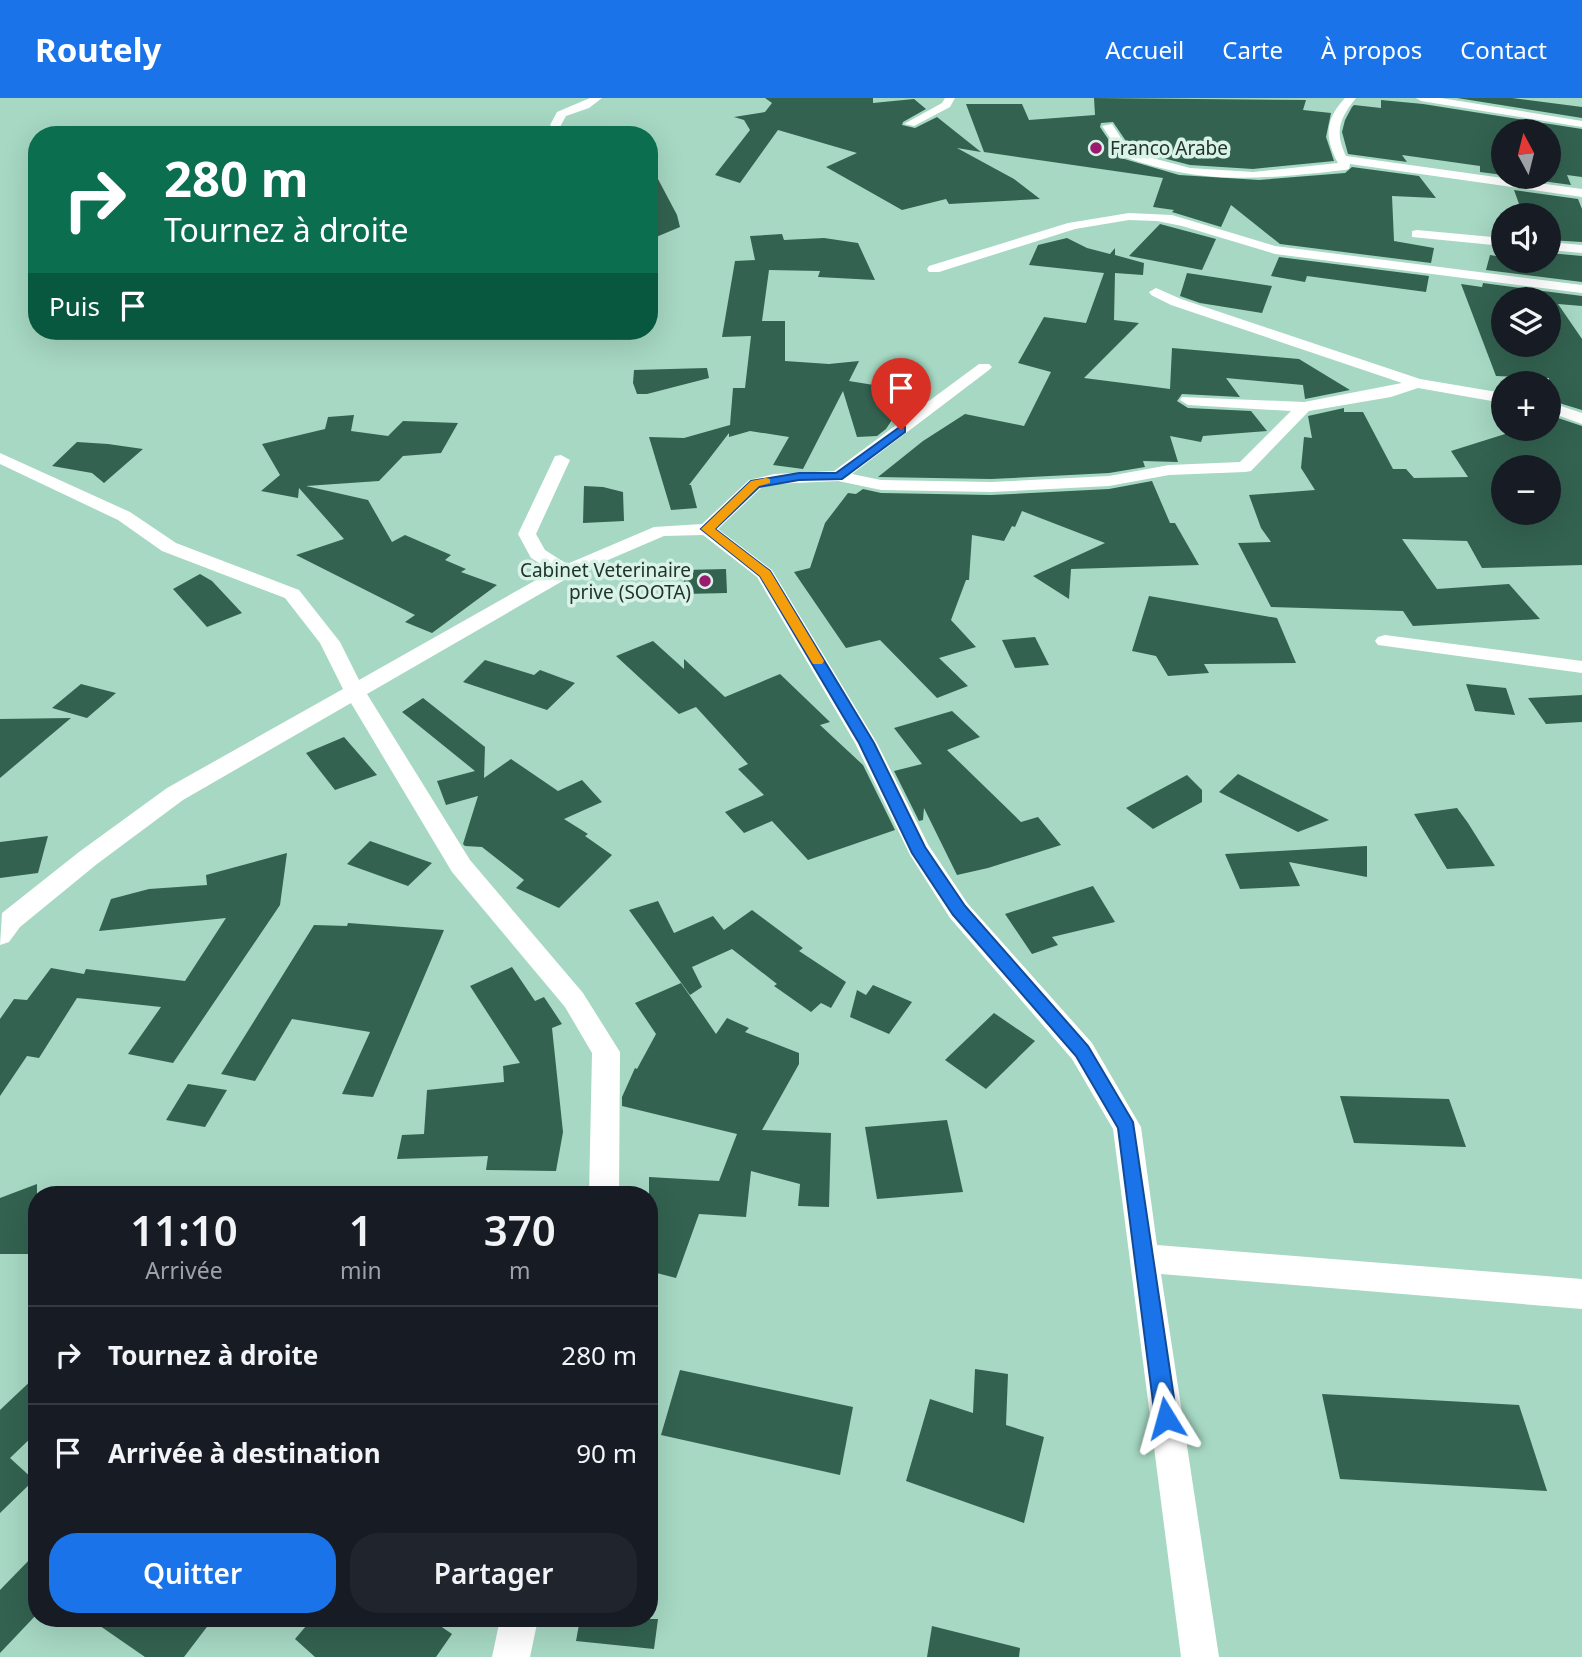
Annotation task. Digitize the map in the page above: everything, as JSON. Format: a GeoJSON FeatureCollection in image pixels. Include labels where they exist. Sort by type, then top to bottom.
{"type":"FeatureCollection","features":[{"type":"Feature","properties":{"kind":"street"},"geometry":{"type":"LineString","coordinates":[[556,125],[561,114],[585,106],[597,98]]}},
{"type":"Feature","properties":{"kind":"street"},"geometry":{"type":"LineString","coordinates":[[910,124],[946,105],[950,98]]}},
{"type":"Feature","properties":{"kind":"street"},"geometry":{"type":"LineString","coordinates":[[1108,126],[1126,154],[1155,164],[1201,174],[1243,175],[1345,166],[1331,130],[1337,111],[1351,98]]}},
{"type":"Feature","properties":{"kind":"street"},"geometry":{"type":"LineString","coordinates":[[1421,98],[1582,124]]}},
{"type":"Feature","properties":{"kind":"street"},"geometry":{"type":"LineString","coordinates":[[1341,159],[1582,193]]}},
{"type":"Feature","properties":{"kind":"street"},"geometry":{"type":"LineString","coordinates":[[934,269],[969,261],[1039,235],[1139,216],[1178,221],[1255,247],[1582,289]]}},
{"type":"Feature","properties":{"kind":"street"},"geometry":{"type":"LineString","coordinates":[[1417,234],[1491,241]]}},
{"type":"Feature","properties":{"kind":"street"},"geometry":{"type":"LineString","coordinates":[[1561,247],[1582,249]]}},
{"type":"Feature","properties":{"kind":"street"},"geometry":{"type":"LineString","coordinates":[[1156,292],[1176,302],[1417,383],[1491,396]]}},
{"type":"Feature","properties":{"kind":"street"},"geometry":{"type":"LineString","coordinates":[[838,476],[984,368]]}},
{"type":"Feature","properties":{"kind":"street"},"geometry":{"type":"LineString","coordinates":[[1188,400],[1304,407],[1391,392],[1417,383]]}},
{"type":"Feature","properties":{"kind":"street"},"geometry":{"type":"LineString","coordinates":[[707,529],[755,484],[799,476],[838,476],[881,485],[991,488],[1109,481],[1169,470],[1245,467],[1304,407]]}},
{"type":"Feature","properties":{"kind":"street"},"geometry":{"type":"LineString","coordinates":[[1561,411],[1582,419]]}},
{"type":"Feature","properties":{"kind":"street"},"geometry":{"type":"LineString","coordinates":[[0,458],[124,516],[169,547],[292,594],[330,642],[355,692],[461,866],[574,1000],[606,1052],[604,1186]]}},
{"type":"Feature","properties":{"kind":"street"},"geometry":{"type":"LineString","coordinates":[[561,460],[527,534],[538,554],[566,571]]}},
{"type":"Feature","properties":{"kind":"street"},"geometry":{"type":"LineString","coordinates":[[0,935],[11,920],[88,858],[175,794],[566,571],[661,531],[707,529],[765,574],[866,743],[925,859],[959,911],[1082,1051],[1127,1127],[1200,1657]]}},
{"type":"Feature","properties":{"kind":"street"},"geometry":{"type":"LineString","coordinates":[[1385,641],[1582,667]]}},
{"type":"Feature","properties":{"kind":"street"},"geometry":{"type":"LineString","coordinates":[[1143,1258],[1582,1294]]}},
{"type":"Feature","properties":{"kind":"street"},"geometry":{"type":"LineString","coordinates":[[511,1657],[517,1627]]}},
{"type":"Feature","properties":{"kind":"building"},"geometry":{"type":"Polygon","coordinates":[[[765,98],[873,98],[873,103],[914,99],[926,109],[902,125],[915,128],[937,117],[981,152],[957,148],[1014,179],[1040,199],[949,204],[946,199],[902,210],[826,167],[857,153],[778,130],[740,183],[715,175],[750,130],[744,120],[734,117],[765,112],[772,103],[765,98]]]}},
{"type":"Feature","properties":{"kind":"building"},"geometry":{"type":"Polygon","coordinates":[[[1094,98],[1306,100],[1303,110],[1331,113],[1326,137],[1334,161],[1253,169],[1190,165],[1132,150],[1113,122],[1101,123],[1100,127],[1121,158],[1179,175],[1259,180],[1345,173],[1352,167],[1419,176],[1436,198],[1392,196],[1394,241],[1434,248],[1431,263],[1280,244],[1231,205],[1221,227],[1172,212],[1174,210],[1153,207],[1163,178],[984,152],[966,104],[1022,104],[1029,120],[1095,115],[1094,98]]]}},
{"type":"Feature","properties":{"kind":"building"},"geometry":{"type":"Polygon","coordinates":[[[1457,98],[1512,98],[1582,107],[1582,118],[1457,98]]]}},
{"type":"Feature","properties":{"kind":"building"},"geometry":{"type":"Polygon","coordinates":[[[1381,100],[1518,119],[1491,119],[1491,173],[1480,172],[1480,166],[1402,155],[1407,162],[1348,154],[1342,132],[1352,107],[1381,108],[1381,100]]]}},
{"type":"Feature","properties":{"kind":"building"},"geometry":{"type":"Polygon","coordinates":[[[1561,126],[1582,129],[1582,177],[1567,175],[1571,185],[1561,184],[1561,126]]]}},
{"type":"Feature","properties":{"kind":"building"},"geometry":{"type":"Polygon","coordinates":[[[658,179],[677,215],[680,227],[658,236],[658,179]]]}},
{"type":"Feature","properties":{"kind":"building"},"geometry":{"type":"Polygon","coordinates":[[[1514,190],[1578,199],[1582,209],[1582,242],[1561,241],[1561,203],[1519,203],[1514,190]]]}},
{"type":"Feature","properties":{"kind":"building"},"geometry":{"type":"Polygon","coordinates":[[[1160,224],[1216,239],[1202,270],[1129,256],[1160,224]]]}},
{"type":"Feature","properties":{"kind":"building"},"geometry":{"type":"Polygon","coordinates":[[[782,234],[784,240],[824,238],[858,243],[875,280],[818,277],[820,271],[769,270],[762,321],[785,321],[785,361],[829,364],[859,361],[849,381],[911,391],[886,429],[877,436],[857,437],[843,391],[803,469],[773,465],[789,437],[750,431],[729,437],[729,433],[689,485],[697,508],[671,510],[649,437],[684,438],[730,425],[733,388],[745,388],[751,336],[722,337],[735,261],[755,260],[750,236],[782,234]]]}},
{"type":"Feature","properties":{"kind":"building"},"geometry":{"type":"Polygon","coordinates":[[[1067,238],[1087,248],[1110,254],[1115,248],[1115,255],[1144,263],[1143,275],[1115,273],[1114,320],[1139,323],[1084,378],[1170,389],[1172,348],[1299,359],[1350,390],[1305,399],[1303,385],[1226,378],[1240,397],[1182,394],[1177,401],[1188,408],[1251,411],[1267,431],[1203,436],[1201,442],[1170,436],[1178,462],[1143,461],[1145,467],[1109,473],[991,479],[878,477],[923,441],[965,414],[1024,426],[1051,372],[1018,363],[1044,317],[1086,323],[1104,273],[1029,265],[1038,245],[1067,238]]]}},
{"type":"Feature","properties":{"kind":"building"},"geometry":{"type":"Polygon","coordinates":[[[1561,254],[1582,256],[1582,282],[1510,273],[1561,273],[1561,254]]]}},
{"type":"Feature","properties":{"kind":"building"},"geometry":{"type":"Polygon","coordinates":[[[1491,255],[1491,271],[1486,270],[1491,255]]]}},
{"type":"Feature","properties":{"kind":"building"},"geometry":{"type":"Polygon","coordinates":[[[1279,257],[1429,276],[1426,292],[1307,276],[1305,282],[1271,276],[1279,257]]]}},
{"type":"Feature","properties":{"kind":"building"},"geometry":{"type":"Polygon","coordinates":[[[1187,273],[1272,286],[1262,313],[1200,303],[1180,296],[1187,273]]]}},
{"type":"Feature","properties":{"kind":"building"},"geometry":{"type":"Polygon","coordinates":[[[1483,283],[1513,287],[1491,287],[1491,357],[1561,357],[1561,308],[1582,339],[1582,410],[1561,404],[1561,371],[1494,371],[1461,284],[1482,287],[1483,283]]]}},
{"type":"Feature","properties":{"kind":"building"},"geometry":{"type":"Polygon","coordinates":[[[1561,293],[1582,296],[1582,306],[1561,304],[1561,293]]]}},
{"type":"Feature","properties":{"kind":"building"},"geometry":{"type":"Polygon","coordinates":[[[707,368],[709,378],[647,394],[637,394],[633,383],[634,370],[707,368]]]}},
{"type":"Feature","properties":{"kind":"building"},"geometry":{"type":"Polygon","coordinates":[[[1344,408],[1344,412],[1363,412],[1393,469],[1406,469],[1414,478],[1468,477],[1451,451],[1491,438],[1491,441],[1561,441],[1561,419],[1582,426],[1582,565],[1482,568],[1467,541],[1402,539],[1437,589],[1509,584],[1540,619],[1413,626],[1403,611],[1271,607],[1238,543],[1271,542],[1261,528],[1249,495],[1315,490],[1301,468],[1304,437],[1312,438],[1308,416],[1344,408]]]}},
{"type":"Feature","properties":{"kind":"building"},"geometry":{"type":"Polygon","coordinates":[[[354,415],[351,431],[388,436],[403,421],[458,423],[441,453],[403,456],[379,481],[306,486],[368,500],[392,542],[405,535],[451,555],[445,560],[466,569],[461,572],[497,585],[432,633],[405,622],[415,615],[296,555],[344,539],[299,488],[298,498],[261,491],[280,475],[262,444],[325,429],[328,417],[354,415]]]}},
{"type":"Feature","properties":{"kind":"building"},"geometry":{"type":"Polygon","coordinates":[[[77,442],[143,449],[104,483],[92,473],[52,466],[77,442]]]}},
{"type":"Feature","properties":{"kind":"building"},"geometry":{"type":"Polygon","coordinates":[[[1152,481],[1170,523],[1175,523],[1199,565],[1071,569],[1069,599],[1033,576],[1105,543],[1022,511],[1015,527],[1012,526],[1004,541],[972,535],[969,580],[966,580],[951,620],[976,647],[939,658],[968,686],[937,698],[880,640],[846,648],[794,572],[810,568],[825,523],[848,493],[856,494],[863,489],[881,493],[991,495],[1109,489],[1152,481]]]}},
{"type":"Feature","properties":{"kind":"building"},"geometry":{"type":"Polygon","coordinates":[[[584,486],[623,492],[624,521],[583,523],[584,486]]]}},
{"type":"Feature","properties":{"kind":"building","name":"Cabinet Veterinaire prive (SOOTA)"},"geometry":{"type":"Polygon","coordinates":[[[726,569],[727,593],[684,594],[684,570],[726,569]]]}},
{"type":"Feature","properties":{"kind":"building"},"geometry":{"type":"Polygon","coordinates":[[[200,574],[212,581],[242,613],[207,627],[173,589],[200,574]]]}},
{"type":"Feature","properties":{"kind":"building"},"geometry":{"type":"Polygon","coordinates":[[[1149,596],[1277,618],[1296,663],[1204,664],[1209,673],[1168,676],[1156,656],[1132,651],[1149,596]]]}},
{"type":"Feature","properties":{"kind":"building"},"geometry":{"type":"Polygon","coordinates":[[[1035,637],[1049,665],[1015,668],[1002,640],[1035,637]]]}},
{"type":"Feature","properties":{"kind":"building"},"geometry":{"type":"Polygon","coordinates":[[[653,641],[684,669],[684,659],[725,697],[780,674],[830,722],[820,725],[863,765],[895,830],[808,860],[772,821],[744,833],[725,812],[764,795],[738,769],[748,764],[696,707],[679,714],[616,656],[653,641]]]}},
{"type":"Feature","properties":{"kind":"building"},"geometry":{"type":"Polygon","coordinates":[[[485,660],[534,675],[540,670],[575,683],[547,710],[463,682],[485,660]]]}},
{"type":"Feature","properties":{"kind":"building"},"geometry":{"type":"Polygon","coordinates":[[[81,684],[116,693],[87,718],[52,708],[81,684]]]}},
{"type":"Feature","properties":{"kind":"building"},"geometry":{"type":"Polygon","coordinates":[[[1466,684],[1506,688],[1515,715],[1475,711],[1466,684]]]}},
{"type":"Feature","properties":{"kind":"building"},"geometry":{"type":"Polygon","coordinates":[[[1582,695],[1582,722],[1546,724],[1528,698],[1582,695]]]}},
{"type":"Feature","properties":{"kind":"building"},"geometry":{"type":"Polygon","coordinates":[[[423,698],[485,747],[484,778],[511,759],[558,791],[582,780],[602,802],[564,819],[588,834],[585,836],[612,855],[559,908],[516,888],[524,880],[482,847],[463,844],[478,796],[446,805],[437,781],[475,771],[402,712],[423,698]]]}},
{"type":"Feature","properties":{"kind":"building"},"geometry":{"type":"Polygon","coordinates":[[[952,711],[980,737],[947,750],[1021,822],[1038,817],[1061,845],[957,875],[924,808],[923,820],[919,821],[894,771],[922,764],[894,728],[952,711]]]}},
{"type":"Feature","properties":{"kind":"building"},"geometry":{"type":"Polygon","coordinates":[[[71,718],[0,778],[0,719],[71,718]]]}},
{"type":"Feature","properties":{"kind":"building"},"geometry":{"type":"Polygon","coordinates":[[[344,737],[377,775],[335,790],[306,753],[344,737]]]}},
{"type":"Feature","properties":{"kind":"building"},"geometry":{"type":"Polygon","coordinates":[[[1238,774],[1329,820],[1298,832],[1219,792],[1238,774]]]}},
{"type":"Feature","properties":{"kind":"building"},"geometry":{"type":"Polygon","coordinates":[[[1187,775],[1202,790],[1202,802],[1153,829],[1126,808],[1187,775]]]}},
{"type":"Feature","properties":{"kind":"building"},"geometry":{"type":"Polygon","coordinates":[[[1457,808],[1495,866],[1447,869],[1414,814],[1457,808]]]}},
{"type":"Feature","properties":{"kind":"building"},"geometry":{"type":"Polygon","coordinates":[[[48,836],[38,873],[0,878],[0,842],[48,836]]]}},
{"type":"Feature","properties":{"kind":"building"},"geometry":{"type":"Polygon","coordinates":[[[370,841],[432,863],[408,886],[347,864],[370,841]]]}},
{"type":"Feature","properties":{"kind":"building"},"geometry":{"type":"Polygon","coordinates":[[[1367,846],[1367,877],[1289,862],[1300,886],[1240,889],[1225,854],[1367,846]]]}},
{"type":"Feature","properties":{"kind":"building"},"geometry":{"type":"Polygon","coordinates":[[[287,853],[280,905],[173,1063],[128,1054],[161,1007],[77,998],[39,1058],[27,1056],[0,1096],[0,1019],[14,999],[27,1000],[51,968],[84,974],[86,969],[185,981],[226,918],[99,931],[111,899],[149,889],[207,885],[206,875],[287,853]]]}},
{"type":"Feature","properties":{"kind":"building"},"geometry":{"type":"Polygon","coordinates":[[[1093,886],[1115,922],[1052,937],[1058,945],[1032,954],[1005,914],[1093,886]]]}},
{"type":"Feature","properties":{"kind":"building"},"geometry":{"type":"Polygon","coordinates":[[[658,901],[674,933],[713,916],[724,930],[752,910],[803,948],[799,951],[846,982],[831,1008],[821,1003],[811,1012],[774,986],[777,984],[732,949],[692,967],[702,987],[690,995],[629,910],[658,901]]]}},
{"type":"Feature","properties":{"kind":"building"},"geometry":{"type":"Polygon","coordinates":[[[348,923],[444,930],[373,1097],[342,1094],[370,1032],[292,1019],[255,1081],[221,1074],[314,925],[347,926],[348,923]]]}},
{"type":"Feature","properties":{"kind":"building"},"geometry":{"type":"Polygon","coordinates":[[[512,967],[535,1001],[544,997],[562,1024],[552,1028],[563,1132],[556,1171],[486,1170],[488,1156],[397,1159],[402,1135],[424,1134],[427,1090],[504,1082],[503,1066],[520,1063],[470,986],[512,967]]]}},
{"type":"Feature","properties":{"kind":"building"},"geometry":{"type":"Polygon","coordinates":[[[681,983],[716,1034],[727,1018],[749,1028],[745,1032],[799,1053],[799,1064],[762,1130],[831,1133],[829,1207],[798,1206],[800,1184],[751,1171],[746,1217],[699,1214],[676,1278],[658,1273],[658,1186],[649,1186],[649,1177],[719,1181],[737,1134],[622,1106],[622,1097],[635,1068],[637,1069],[656,1034],[635,1003],[681,983]]]}},
{"type":"Feature","properties":{"kind":"building"},"geometry":{"type":"Polygon","coordinates":[[[873,985],[912,1002],[889,1034],[850,1017],[857,990],[866,995],[873,985]]]}},
{"type":"Feature","properties":{"kind":"building"},"geometry":{"type":"Polygon","coordinates":[[[994,1013],[1035,1041],[986,1089],[945,1060],[994,1013]]]}},
{"type":"Feature","properties":{"kind":"building"},"geometry":{"type":"Polygon","coordinates":[[[188,1084],[227,1090],[205,1127],[166,1120],[188,1084]]]}},
{"type":"Feature","properties":{"kind":"building"},"geometry":{"type":"Polygon","coordinates":[[[1340,1096],[1449,1099],[1466,1147],[1354,1143],[1340,1096]]]}},
{"type":"Feature","properties":{"kind":"building"},"geometry":{"type":"Polygon","coordinates":[[[947,1120],[963,1192],[877,1199],[865,1127],[947,1120]]]}},
{"type":"Feature","properties":{"kind":"building"},"geometry":{"type":"Polygon","coordinates":[[[28,1187],[28,1254],[0,1254],[0,1198],[28,1187]]]}},
{"type":"Feature","properties":{"kind":"building"},"geometry":{"type":"Polygon","coordinates":[[[975,1369],[1008,1374],[1006,1425],[1044,1437],[1024,1523],[906,1481],[930,1399],[973,1413],[975,1369]]]}},
{"type":"Feature","properties":{"kind":"building"},"geometry":{"type":"Polygon","coordinates":[[[680,1370],[853,1407],[840,1475],[661,1435],[680,1370]]]}},
{"type":"Feature","properties":{"kind":"building"},"geometry":{"type":"Polygon","coordinates":[[[28,1384],[28,1441],[10,1458],[28,1474],[28,1486],[0,1513],[0,1410],[28,1384]]]}},
{"type":"Feature","properties":{"kind":"building"},"geometry":{"type":"Polygon","coordinates":[[[1322,1394],[1519,1405],[1547,1491],[1340,1479],[1322,1394]]]}},
{"type":"Feature","properties":{"kind":"building"},"geometry":{"type":"Polygon","coordinates":[[[28,1561],[28,1623],[0,1653],[0,1590],[28,1561]]]}},
{"type":"Feature","properties":{"kind":"building"},"geometry":{"type":"Polygon","coordinates":[[[932,1626],[1020,1648],[1019,1657],[927,1657],[932,1626]]]}},
{"type":"Feature","properties":{"kind":"building"},"geometry":{"type":"Polygon","coordinates":[[[102,1627],[207,1627],[184,1657],[145,1657],[102,1627]]]}},
{"type":"Feature","properties":{"kind":"building"},"geometry":{"type":"Polygon","coordinates":[[[305,1627],[442,1627],[452,1634],[436,1657],[315,1657],[295,1639],[305,1627]]]}},
{"type":"Feature","properties":{"kind":"building"},"geometry":{"type":"Polygon","coordinates":[[[579,1627],[657,1627],[654,1649],[576,1641],[579,1627]]]}},
{"type":"Feature","properties":{"kind":"slow traffic"},"geometry":{"type":"LineString","coordinates":[[766,481],[755,484],[707,529],[765,574],[817,661]]}},
{"type":"Feature","properties":{"kind":"place","name":"Franco Arabe"},"geometry":{"type":"Point","coordinates":[1096,148]}},
{"type":"Feature","properties":{"kind":"place","name":"Cabinet Veterinaire prive (SOOTA)"},"geometry":{"type":"Point","coordinates":[705,581]}},
{"type":"Feature","properties":{"kind":"route"},"geometry":{"type":"LineString","coordinates":[[901,430],[838,476],[799,476],[755,484],[707,529],[765,574],[866,743],[918,849],[959,911],[1082,1051],[1127,1127],[1166,1418]]}}]}
